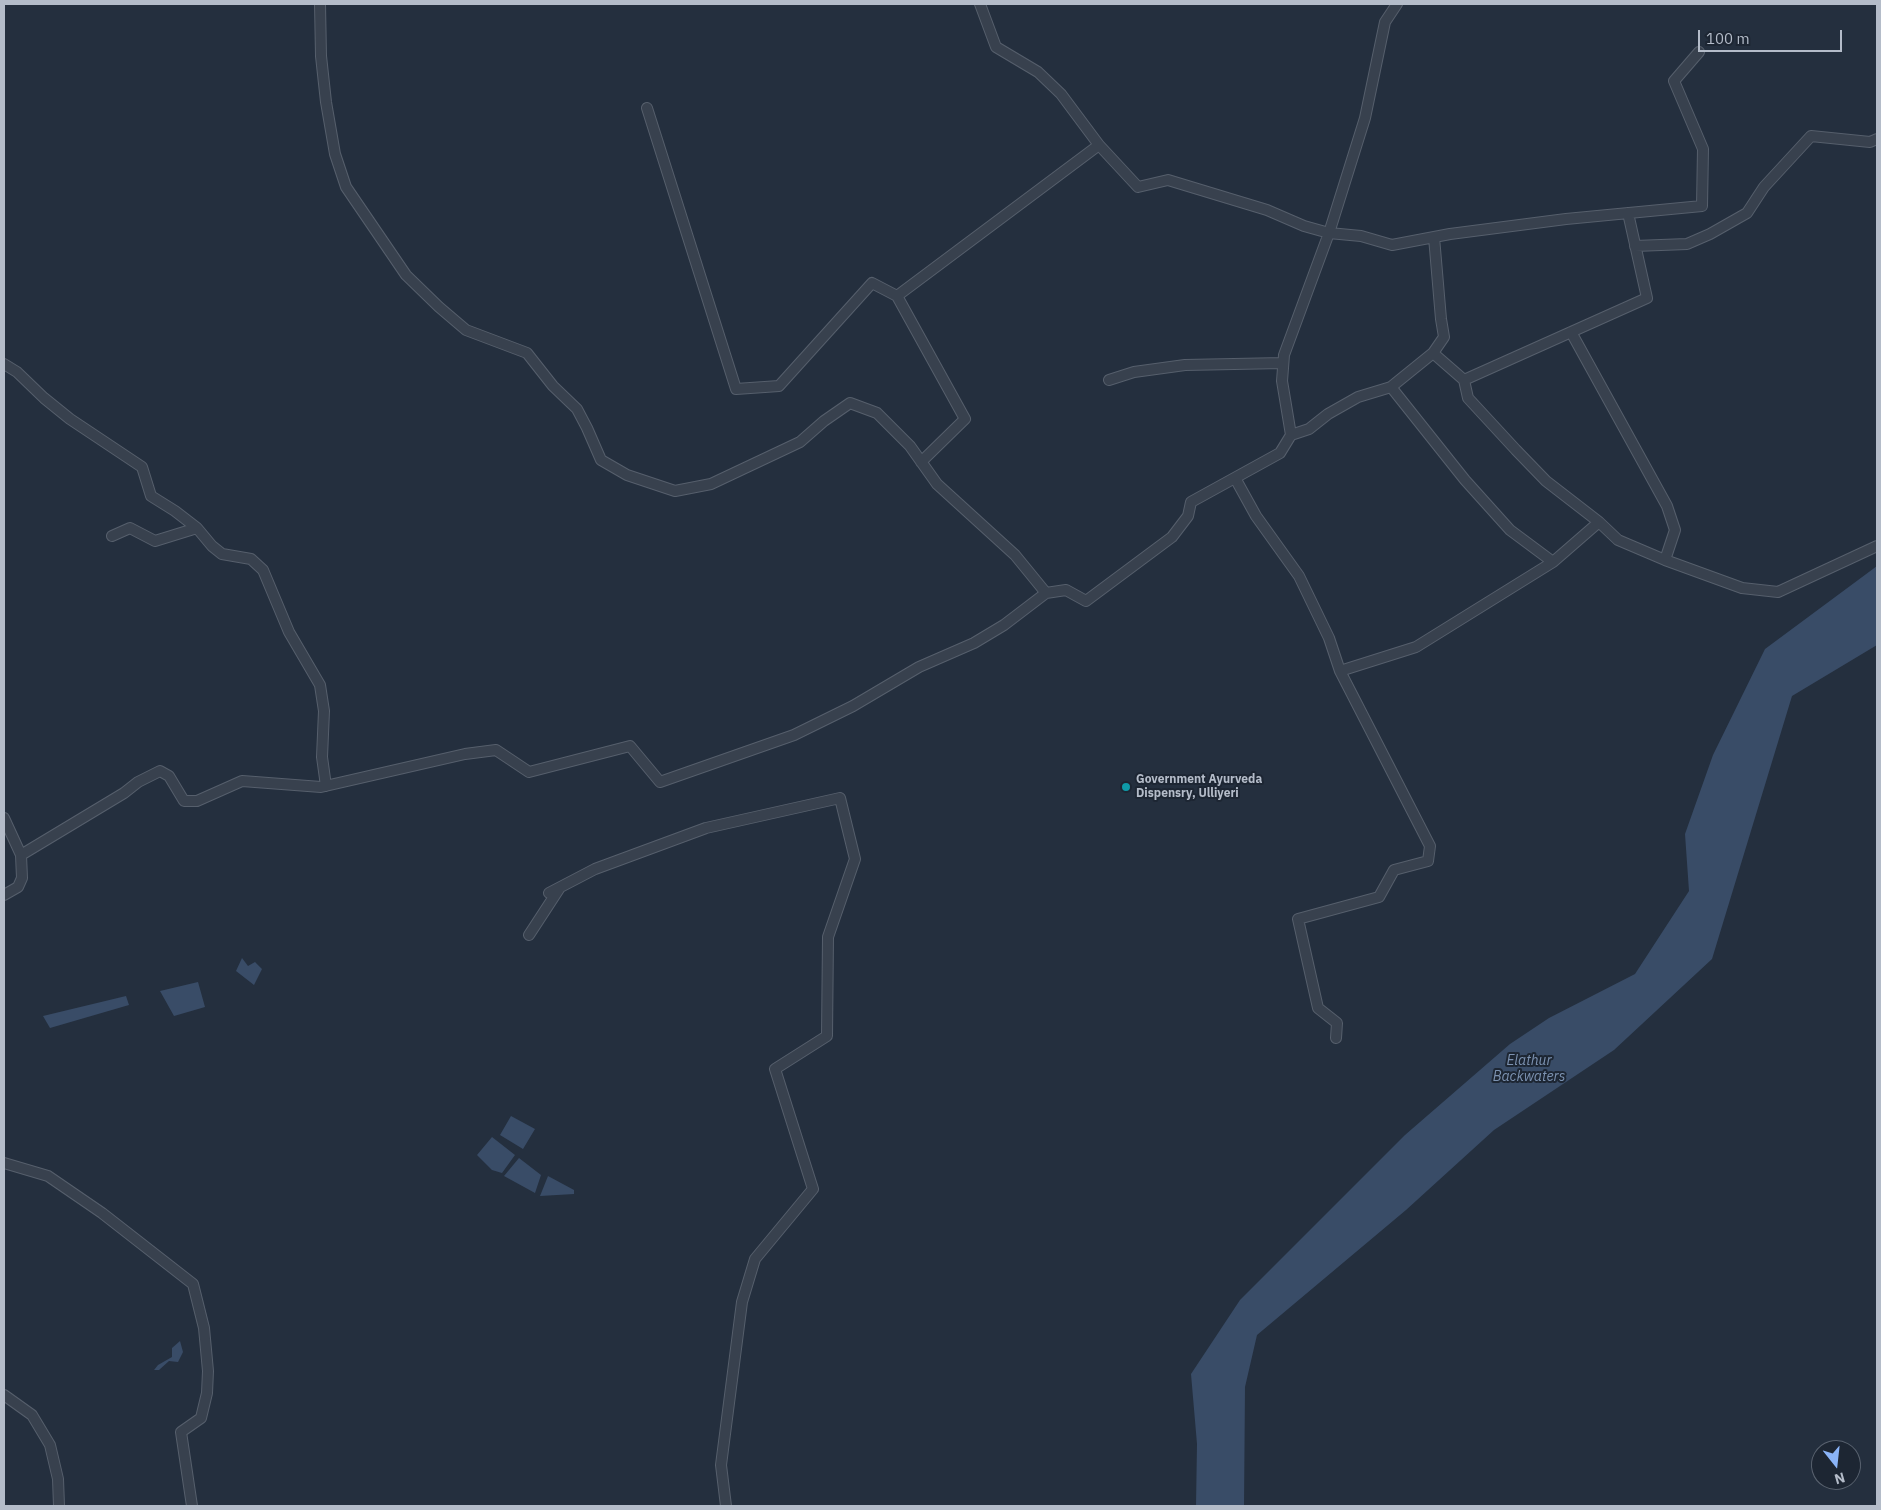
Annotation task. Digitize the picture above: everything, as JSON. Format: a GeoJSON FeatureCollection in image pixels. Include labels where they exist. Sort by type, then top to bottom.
{"type":"FeatureCollection","features":[{"type":"Feature","properties":{"kind":"street"},"geometry":{"type":"LineString","coordinates":[[320,4],[321,56],[326,102],[335,154],[346,187],[406,275],[439,307],[466,330],[527,353],[553,386],[577,410],[601,460],[627,475],[676,491],[711,484],[800,442],[824,420],[850,403],[877,413],[910,446],[937,484],[1016,555],[1046,593]]}},
{"type":"Feature","properties":{"kind":"street"},"geometry":{"type":"LineString","coordinates":[[980,4],[996,47],[1038,72],[1062,94],[1099,145],[1138,187],[1168,180],[1267,210],[1304,226],[1329,232],[1361,236],[1392,245],[1434,237],[1566,219],[1702,206],[1703,149],[1674,81],[1699,52]]}},
{"type":"Feature","properties":{"kind":"street"},"geometry":{"type":"LineString","coordinates":[[1291,435],[1282,381],[1284,355],[1329,232],[1365,118],[1385,22],[1397,4]]}},
{"type":"Feature","properties":{"kind":"street"},"geometry":{"type":"LineString","coordinates":[[647,108],[736,389],[780,386],[872,283],[897,296],[965,419],[921,462]]}},
{"type":"Feature","properties":{"kind":"street"},"geometry":{"type":"LineString","coordinates":[[1635,246],[1687,244],[1710,234],[1747,213],[1764,188],[1811,136],[1870,142],[1877,140]]}},
{"type":"Feature","properties":{"kind":"street"},"geometry":{"type":"LineString","coordinates":[[897,296],[1099,145]]}},
{"type":"Feature","properties":{"kind":"street"},"geometry":{"type":"LineString","coordinates":[[1464,380],[1647,298],[1628,213]]}},
{"type":"Feature","properties":{"kind":"street"},"geometry":{"type":"LineString","coordinates":[[21,855],[124,793],[138,782],[160,772],[169,776],[184,801],[197,800],[242,781],[321,787],[465,754],[496,750],[529,772],[630,746],[660,782],[802,731],[853,706],[919,667],[974,642],[1004,625],[1046,593],[1066,590],[1086,601],[1172,537],[1188,516],[1191,502],[1280,453],[1291,435],[1309,429],[1328,414],[1358,397],[1391,387],[1433,353],[1444,337],[1434,237]]}},
{"type":"Feature","properties":{"kind":"street"},"geometry":{"type":"LineString","coordinates":[[1571,332],[1667,506],[1674,530],[1665,560]]}},
{"type":"Feature","properties":{"kind":"street"},"geometry":{"type":"LineString","coordinates":[[1433,353],[1464,380],[1468,398],[1546,481],[1599,522],[1618,540],[1665,560],[1742,588],[1778,592],[1877,546]]}},
{"type":"Feature","properties":{"kind":"street"},"geometry":{"type":"LineString","coordinates":[[1109,380],[1134,372],[1185,365],[1284,363]]}},
{"type":"Feature","properties":{"kind":"street"},"geometry":{"type":"LineString","coordinates":[[4,364],[17,372],[44,398],[70,419],[142,467],[151,496],[175,510],[197,528],[212,546],[222,554],[251,559],[263,570],[289,632],[320,685],[324,711],[322,757],[326,786]]}},
{"type":"Feature","properties":{"kind":"street"},"geometry":{"type":"LineString","coordinates":[[1391,387],[1465,480],[1510,530],[1553,562]]}},
{"type":"Feature","properties":{"kind":"street"},"geometry":{"type":"LineString","coordinates":[[1235,478],[1256,516],[1299,576],[1329,638],[1340,671],[1430,846],[1428,861],[1394,870],[1379,897],[1298,919],[1318,1008],[1337,1023],[1336,1038]]}},
{"type":"Feature","properties":{"kind":"street"},"geometry":{"type":"LineString","coordinates":[[1340,671],[1416,647],[1553,562],[1599,522]]}},
{"type":"Feature","properties":{"kind":"street"},"geometry":{"type":"LineString","coordinates":[[112,536],[130,528],[155,540],[197,528]]}},
{"type":"Feature","properties":{"kind":"street"},"geometry":{"type":"LineString","coordinates":[[549,893],[595,869],[706,828],[840,798],[856,859],[828,937],[827,1036],[775,1069],[813,1189],[755,1259],[742,1302],[721,1465],[726,1506]]}},
{"type":"Feature","properties":{"kind":"street"},"geometry":{"type":"LineString","coordinates":[[4,818],[21,855],[22,878],[18,888],[4,895]]}},
{"type":"Feature","properties":{"kind":"street"},"geometry":{"type":"LineString","coordinates":[[529,935],[560,888]]}},
{"type":"Feature","properties":{"kind":"street"},"geometry":{"type":"LineString","coordinates":[[4,1162],[48,1176],[102,1213],[193,1284],[204,1328],[208,1371],[207,1393],[201,1418],[181,1432],[192,1506]]}},
{"type":"Feature","properties":{"kind":"street"},"geometry":{"type":"LineString","coordinates":[[4,1395],[32,1415],[50,1445],[58,1479],[59,1506]]}},
{"type":"Feature","properties":{"kind":"water","name":"Elathur Backwaters"},"geometry":{"type":"Polygon","coordinates":[[[1877,566],[1877,645],[1792,696],[1712,959],[1614,1050],[1494,1130],[1406,1210],[1257,1335],[1245,1387],[1244,1506],[1196,1506],[1197,1444],[1191,1374],[1240,1300],[1405,1135],[1510,1044],[1549,1018],[1635,974],[1689,891],[1685,834],[1713,755],[1765,649],[1877,566]]]}},
{"type":"Feature","properties":{"kind":"water"},"geometry":{"type":"Polygon","coordinates":[[[242,958],[248,966],[255,962],[262,969],[254,985],[236,971],[242,958]]]}},
{"type":"Feature","properties":{"kind":"water"},"geometry":{"type":"Polygon","coordinates":[[[198,982],[205,1007],[174,1016],[160,991],[198,982]]]}},
{"type":"Feature","properties":{"kind":"water"},"geometry":{"type":"Polygon","coordinates":[[[126,996],[129,1005],[50,1028],[43,1016],[126,996]]]}},
{"type":"Feature","properties":{"kind":"water"},"geometry":{"type":"Polygon","coordinates":[[[511,1116],[535,1129],[523,1149],[500,1135],[511,1116]]]}},
{"type":"Feature","properties":{"kind":"water"},"geometry":{"type":"Polygon","coordinates":[[[492,1137],[515,1155],[502,1173],[492,1170],[477,1155],[492,1137]]]}},
{"type":"Feature","properties":{"kind":"water"},"geometry":{"type":"Polygon","coordinates":[[[519,1158],[541,1175],[535,1193],[504,1176],[519,1158]]]}},
{"type":"Feature","properties":{"kind":"water"},"geometry":{"type":"Polygon","coordinates":[[[548,1176],[574,1190],[574,1194],[540,1196],[548,1176]]]}},
{"type":"Feature","properties":{"kind":"water"},"geometry":{"type":"Polygon","coordinates":[[[180,1341],[183,1352],[178,1362],[169,1361],[159,1370],[154,1370],[158,1365],[172,1357],[172,1348],[180,1341]]]}},
{"type":"Feature","properties":{"kind":"place","name":"Government Ayurveda Dispensry, Ulliyeri"},"geometry":{"type":"Point","coordinates":[1126,787]}}]}
